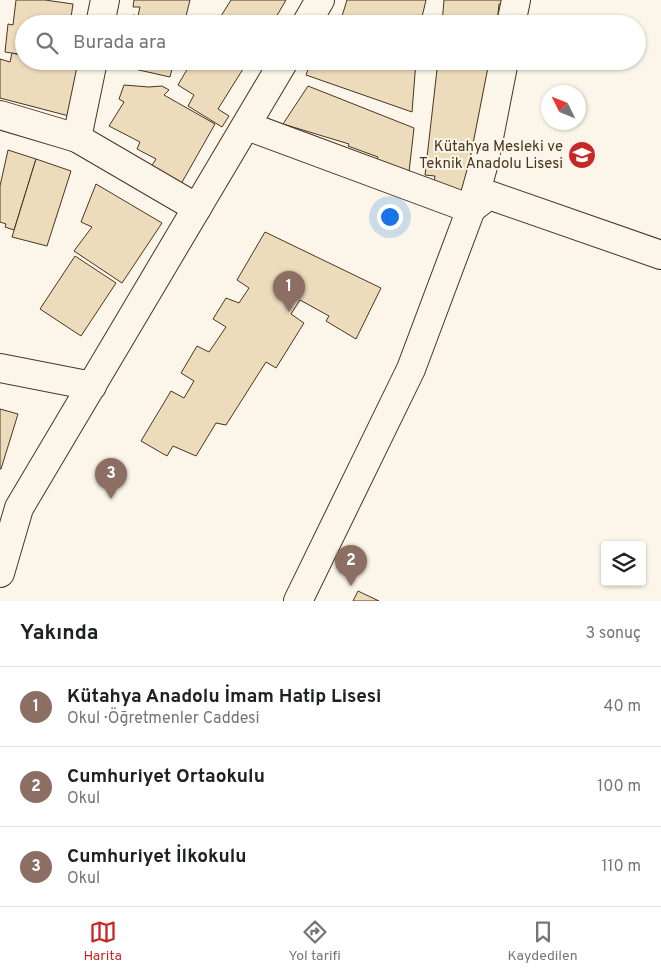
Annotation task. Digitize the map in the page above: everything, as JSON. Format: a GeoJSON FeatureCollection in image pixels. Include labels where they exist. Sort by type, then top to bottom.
{"type":"FeatureCollection","features":[{"type":"Feature","properties":{"kind":"street"},"geometry":{"type":"LineString","coordinates":[[102,15],[105,0]]}},
{"type":"Feature","properties":{"kind":"street"},"geometry":{"type":"LineString","coordinates":[[311,15],[320,0]]}},
{"type":"Feature","properties":{"kind":"street"},"geometry":{"type":"LineString","coordinates":[[513,15],[516,0]]}},
{"type":"Feature","properties":{"kind":"street"},"geometry":{"type":"LineString","coordinates":[[78,138],[91,70]]}},
{"type":"Feature","properties":{"kind":"street"},"geometry":{"type":"LineString","coordinates":[[0,573],[19,508],[279,70]]}},
{"type":"Feature","properties":{"kind":"street"},"geometry":{"type":"LineString","coordinates":[[298,601],[411,369],[471,209],[484,163],[502,70]]}},
{"type":"Feature","properties":{"kind":"street"},"geometry":{"type":"LineString","coordinates":[[0,115],[78,138],[197,208]]}},
{"type":"Feature","properties":{"kind":"street"},"geometry":{"type":"LineString","coordinates":[[247,126],[471,209]]}},
{"type":"Feature","properties":{"kind":"street"},"geometry":{"type":"LineString","coordinates":[[471,209],[490,195],[661,255]]}},
{"type":"Feature","properties":{"kind":"street"},"geometry":{"type":"LineString","coordinates":[[0,368],[92,386]]}},
{"type":"Feature","properties":{"kind":"building"},"geometry":{"type":"Polygon","coordinates":[[[16,0],[45,0],[73,4],[71,15],[15,15],[15,54],[5,52],[8,24],[13,25],[16,0]]]}},
{"type":"Feature","properties":{"kind":"building"},"geometry":{"type":"Polygon","coordinates":[[[134,0],[190,0],[186,15],[138,15],[140,7],[133,7],[134,0]]]}},
{"type":"Feature","properties":{"kind":"building"},"geometry":{"type":"Polygon","coordinates":[[[231,0],[286,0],[277,15],[222,15],[231,0]]]}},
{"type":"Feature","properties":{"kind":"building"},"geometry":{"type":"Polygon","coordinates":[[[347,0],[426,0],[422,15],[342,15],[347,0]]]}},
{"type":"Feature","properties":{"kind":"building"},"geometry":{"type":"Polygon","coordinates":[[[444,0],[503,0],[503,5],[499,4],[498,15],[443,15],[444,0]]]}},
{"type":"Feature","properties":{"kind":"building"},"geometry":{"type":"Polygon","coordinates":[[[12,53],[15,54],[15,70],[78,70],[69,116],[0,98],[0,59],[10,62],[12,53]]]}},
{"type":"Feature","properties":{"kind":"building"},"geometry":{"type":"Polygon","coordinates":[[[139,70],[172,70],[170,77],[139,70]]]}},
{"type":"Feature","properties":{"kind":"building"},"geometry":{"type":"Polygon","coordinates":[[[187,70],[242,70],[218,109],[229,116],[222,127],[188,106],[194,95],[178,85],[187,70]]]}},
{"type":"Feature","properties":{"kind":"building"},"geometry":{"type":"Polygon","coordinates":[[[308,70],[415,70],[412,112],[306,75],[308,70]]]}},
{"type":"Feature","properties":{"kind":"building"},"geometry":{"type":"Polygon","coordinates":[[[437,70],[490,70],[465,195],[434,183],[435,176],[425,175],[437,70]]]}},
{"type":"Feature","properties":{"kind":"building"},"geometry":{"type":"Polygon","coordinates":[[[124,85],[162,86],[169,90],[164,95],[215,124],[181,184],[151,167],[156,159],[137,149],[140,142],[109,126],[124,102],[119,99],[124,85]]]}},
{"type":"Feature","properties":{"kind":"building"},"geometry":{"type":"Polygon","coordinates":[[[308,86],[414,128],[409,172],[376,161],[378,157],[348,146],[349,144],[283,124],[308,86]]]}},
{"type":"Feature","properties":{"kind":"building"},"geometry":{"type":"Polygon","coordinates":[[[8,150],[36,159],[14,230],[5,227],[6,224],[0,222],[0,186],[8,150]]]}},
{"type":"Feature","properties":{"kind":"building"},"geometry":{"type":"Polygon","coordinates":[[[36,159],[71,171],[47,246],[12,237],[36,159]]]}},
{"type":"Feature","properties":{"kind":"building"},"geometry":{"type":"Polygon","coordinates":[[[96,184],[162,223],[122,283],[74,251],[92,227],[81,222],[96,184]]]}},
{"type":"Feature","properties":{"kind":"building"},"geometry":{"type":"Polygon","coordinates":[[[265,232],[381,288],[356,339],[326,321],[329,316],[300,300],[291,314],[304,323],[276,368],[266,362],[226,425],[216,423],[196,456],[173,446],[167,456],[141,441],[171,391],[184,398],[194,381],[181,373],[197,346],[209,352],[226,327],[213,319],[226,298],[239,303],[249,288],[237,280],[265,232]]]}},
{"type":"Feature","properties":{"kind":"building"},"geometry":{"type":"Polygon","coordinates":[[[75,256],[116,283],[81,336],[40,309],[75,256]]]}},
{"type":"Feature","properties":{"kind":"building"},"geometry":{"type":"Polygon","coordinates":[[[0,409],[18,414],[1,469],[0,469],[0,409]]]}},
{"type":"Feature","properties":{"kind":"building"},"geometry":{"type":"Polygon","coordinates":[[[358,591],[379,601],[353,601],[358,591]]]}},
{"type":"Feature","properties":{"kind":"place","name":"Kütahya Mesleki ve Teknik Anadolu Lisesi"},"geometry":{"type":"Point","coordinates":[582,155]}},
{"type":"Feature","properties":{"kind":"place","name":"Kütahya Anadolu İmam Hatip Lisesi"},"geometry":{"type":"Point","coordinates":[289,312]}},
{"type":"Feature","properties":{"kind":"place","name":"Cumhuriyet İlkokulu"},"geometry":{"type":"Point","coordinates":[111,499]}},
{"type":"Feature","properties":{"kind":"place","name":"Cumhuriyet Ortaokulu"},"geometry":{"type":"Point","coordinates":[351,586]}}]}
